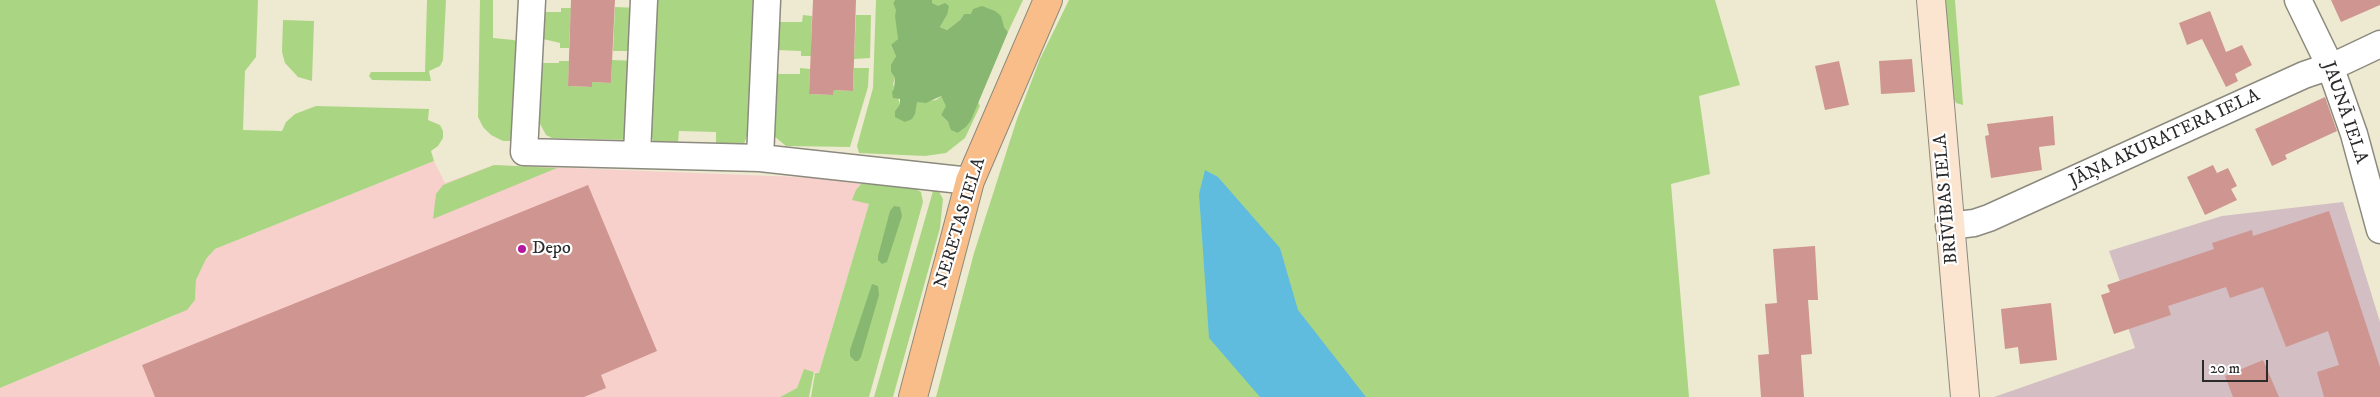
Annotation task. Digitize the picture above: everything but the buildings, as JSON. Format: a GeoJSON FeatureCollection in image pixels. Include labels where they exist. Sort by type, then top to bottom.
{"type":"FeatureCollection","features":[{"type":"Feature","properties":{"kind":"main road","name":"NERETAS IELA"},"geometry":{"type":"LineString","coordinates":[[913,397],[970,181],[1048,0]]}},
{"type":"Feature","properties":{"kind":"main road","name":"BRĪVĪBAS IELA"},"geometry":{"type":"LineString","coordinates":[[1931,0],[1964,397]]}},
{"type":"Feature","properties":{"kind":"street"},"geometry":{"type":"LineString","coordinates":[[532,0],[524,152],[760,158],[970,181]]}},
{"type":"Feature","properties":{"kind":"street"},"geometry":{"type":"LineString","coordinates":[[637,154],[644,0]]}},
{"type":"Feature","properties":{"kind":"street"},"geometry":{"type":"LineString","coordinates":[[760,158],[767,0]]}},
{"type":"Feature","properties":{"kind":"street","name":"JAUNĀ IELA"},"geometry":{"type":"LineString","coordinates":[[2298,0],[2330,66],[2354,134],[2380,230]]}},
{"type":"Feature","properties":{"kind":"street","name":"JĀŅA AKURATERA IELA"},"geometry":{"type":"LineString","coordinates":[[1949,226],[1974,223],[1989,218],[2304,75],[2380,44]]}},
{"type":"Feature","properties":{"kind":"shaded area"},"geometry":{"type":"Polygon","coordinates":[[[434,161],[445,183],[494,165],[823,178],[861,184],[858,187],[869,204],[819,373],[804,370],[797,388],[780,397],[0,397],[0,388],[176,315],[195,300],[196,280],[206,259],[215,249],[434,161]]]}},
{"type":"Feature","properties":{"kind":"shaded area"},"geometry":{"type":"Polygon","coordinates":[[[2343,202],[2380,322],[2380,397],[1994,397],[2135,348],[2116,291],[2122,287],[2109,251],[2222,216],[2343,202]]]}},
{"type":"Feature","properties":{"kind":"green space"},"geometry":{"type":"Polygon","coordinates":[[[0,0],[258,0],[256,57],[245,71],[243,130],[282,131],[286,122],[295,114],[316,106],[429,109],[428,120],[440,125],[443,131],[443,138],[438,146],[431,151],[434,161],[215,249],[206,259],[196,280],[195,300],[187,310],[0,388],[0,0]]]}},
{"type":"Feature","properties":{"kind":"green space"},"geometry":{"type":"Polygon","coordinates":[[[427,0],[446,0],[443,60],[440,66],[429,71],[431,81],[372,80],[369,76],[371,72],[425,72],[427,0]]]}},
{"type":"Feature","properties":{"kind":"green space"},"geometry":{"type":"Polygon","coordinates":[[[480,0],[493,0],[493,38],[514,40],[518,43],[513,141],[503,141],[491,135],[483,127],[478,117],[480,0]]]}},
{"type":"Feature","properties":{"kind":"green space"},"geometry":{"type":"Polygon","coordinates":[[[653,0],[753,0],[748,133],[744,144],[716,143],[716,132],[679,131],[678,142],[653,141],[649,127],[653,0]]]}},
{"type":"Feature","properties":{"kind":"green space"},"geometry":{"type":"Polygon","coordinates":[[[876,0],[895,0],[893,3],[897,10],[898,39],[891,46],[896,55],[891,72],[895,78],[893,84],[900,104],[895,111],[917,102],[936,100],[941,96],[947,106],[941,115],[958,133],[966,127],[978,102],[980,106],[965,138],[946,153],[925,156],[859,153],[857,146],[873,88],[876,0]]]}},
{"type":"Feature","properties":{"kind":"green space"},"geometry":{"type":"Polygon","coordinates":[[[895,0],[932,0],[932,3],[938,6],[945,3],[949,6],[947,15],[940,27],[947,30],[960,20],[964,14],[971,14],[973,9],[982,6],[995,11],[1001,16],[1004,27],[1008,32],[971,120],[958,133],[951,130],[948,122],[941,115],[946,106],[941,96],[926,103],[917,102],[912,119],[905,122],[895,117],[895,111],[900,104],[900,99],[893,98],[892,92],[895,78],[891,72],[891,65],[896,56],[891,45],[898,39],[896,10],[893,3],[895,0]]]}},
{"type":"Feature","properties":{"kind":"green space"},"geometry":{"type":"Polygon","coordinates":[[[932,0],[1023,0],[1008,32],[1004,27],[971,14],[964,14],[960,20],[947,30],[940,27],[947,15],[932,3],[932,0]]]}},
{"type":"Feature","properties":{"kind":"green space"},"geometry":{"type":"Polygon","coordinates":[[[1069,0],[1715,0],[1740,85],[1699,96],[1710,174],[1671,184],[1689,397],[936,397],[974,253],[1017,119],[1040,59],[1069,0]]]}},
{"type":"Feature","properties":{"kind":"green space"},"geometry":{"type":"Polygon","coordinates":[[[1945,0],[1955,0],[1963,105],[1956,103],[1952,95],[1945,0]]]}},
{"type":"Feature","properties":{"kind":"green space"},"geometry":{"type":"Polygon","coordinates":[[[615,7],[640,8],[638,51],[613,51],[615,7]]]}},
{"type":"Feature","properties":{"kind":"green space"},"geometry":{"type":"Polygon","coordinates":[[[561,8],[571,8],[569,48],[560,48],[560,43],[543,39],[544,12],[561,12],[561,8]]]}},
{"type":"Feature","properties":{"kind":"green space"},"geometry":{"type":"Polygon","coordinates":[[[803,15],[812,16],[811,56],[801,56],[801,51],[776,50],[777,22],[802,22],[803,15]]]}},
{"type":"Feature","properties":{"kind":"green space"},"geometry":{"type":"Polygon","coordinates":[[[856,15],[871,15],[870,58],[854,59],[856,15]]]}},
{"type":"Feature","properties":{"kind":"green space"},"geometry":{"type":"Polygon","coordinates":[[[283,20],[314,21],[312,81],[298,77],[285,63],[282,52],[283,20]]]}},
{"type":"Feature","properties":{"kind":"green space"},"geometry":{"type":"Polygon","coordinates":[[[612,60],[638,61],[631,140],[552,138],[546,135],[539,122],[542,63],[569,61],[568,86],[592,87],[592,82],[611,83],[612,60]]]}},
{"type":"Feature","properties":{"kind":"green space"},"geometry":{"type":"Polygon","coordinates":[[[800,68],[810,69],[809,94],[833,95],[834,90],[853,91],[854,68],[869,68],[868,87],[850,147],[786,146],[774,136],[775,74],[800,74],[800,68]]]}},
{"type":"Feature","properties":{"kind":"green space"},"geometry":{"type":"Polygon","coordinates":[[[494,165],[557,168],[433,219],[436,194],[443,185],[494,165]]]}},
{"type":"Feature","properties":{"kind":"green space"},"geometry":{"type":"Polygon","coordinates":[[[861,184],[909,185],[921,192],[923,202],[869,397],[811,397],[815,373],[819,373],[869,204],[852,200],[861,184]]]}},
{"type":"Feature","properties":{"kind":"green space"},"geometry":{"type":"Polygon","coordinates":[[[935,184],[943,199],[940,228],[893,397],[874,397],[935,184]]]}},
{"type":"Feature","properties":{"kind":"green space"},"geometry":{"type":"Polygon","coordinates":[[[894,206],[900,207],[902,216],[887,262],[882,264],[878,260],[878,256],[890,211],[894,206]]]}},
{"type":"Feature","properties":{"kind":"green space"},"geometry":{"type":"Polygon","coordinates":[[[872,284],[878,286],[879,295],[861,357],[858,361],[855,361],[850,356],[850,350],[872,284]]]}},
{"type":"Feature","properties":{"kind":"green space"},"geometry":{"type":"Polygon","coordinates":[[[804,369],[814,372],[809,397],[780,397],[797,388],[804,369]]]}},
{"type":"Feature","properties":{"kind":"water"},"geometry":{"type":"Polygon","coordinates":[[[1205,170],[1218,177],[1280,248],[1298,310],[1366,397],[1260,397],[1209,338],[1199,194],[1205,170]]]}},
{"type":"Feature","properties":{"kind":"place","name":"Depo"},"geometry":{"type":"Point","coordinates":[522,249]}}]}
